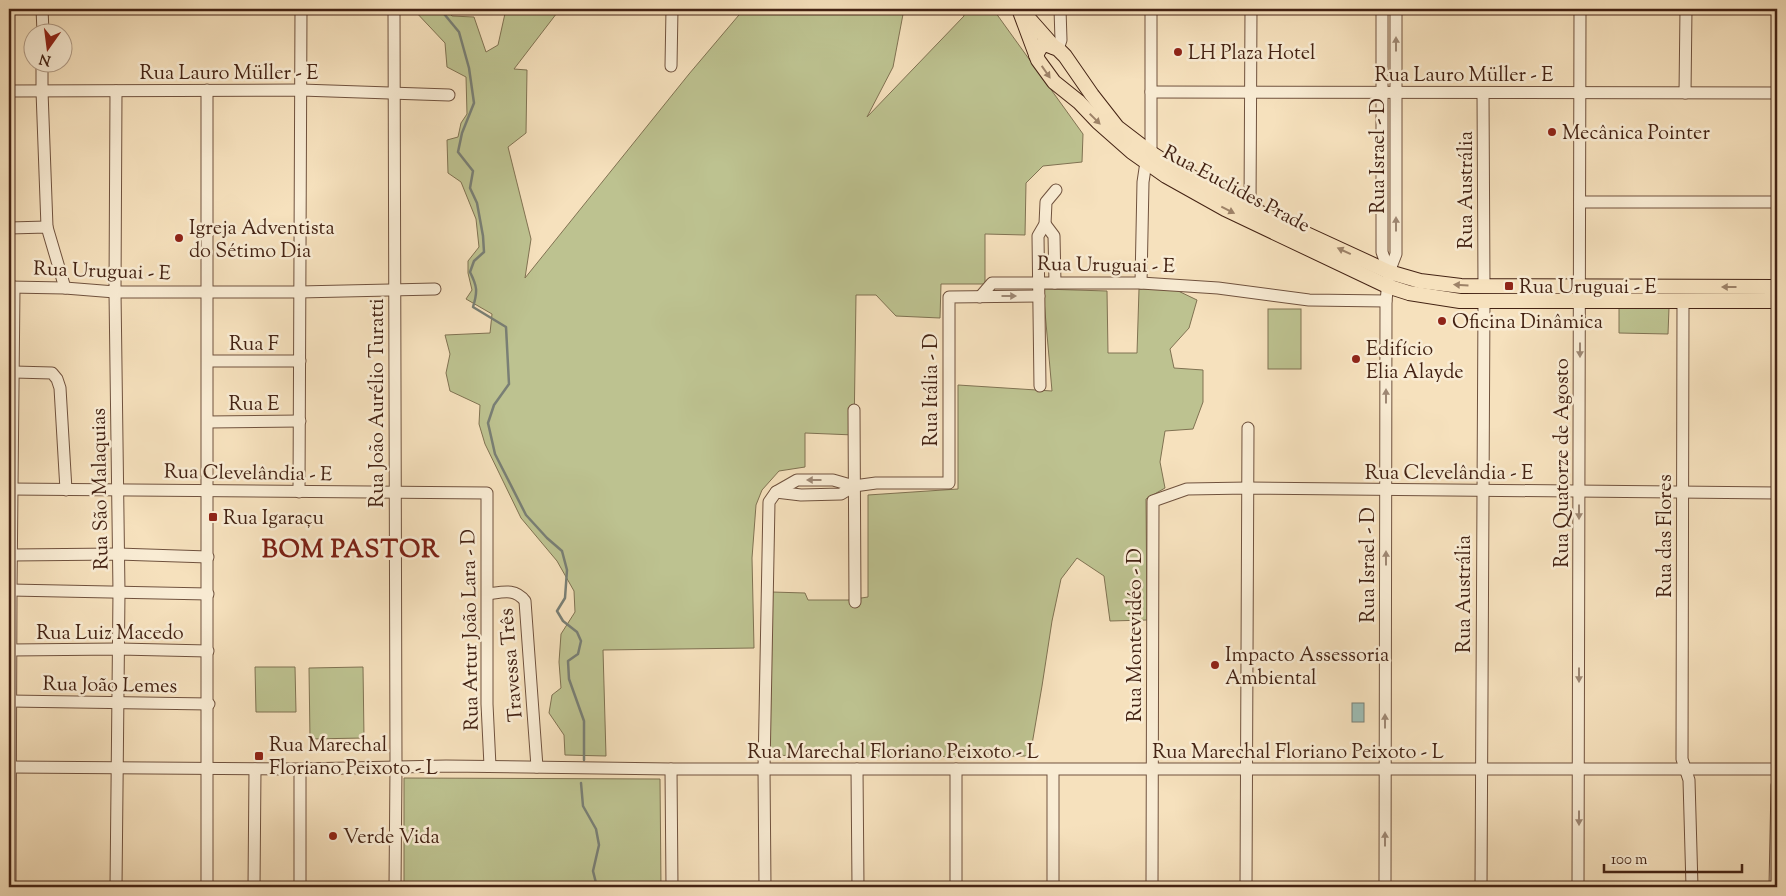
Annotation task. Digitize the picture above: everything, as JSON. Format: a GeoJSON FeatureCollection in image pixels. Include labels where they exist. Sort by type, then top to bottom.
{"type":"FeatureCollection","features":[{"type":"Feature","properties":{"kind":"main road","name":"Rua Euclides Prade"},"geometry":{"type":"LineString","coordinates":[[1019,9],[1074,67],[1092,95],[1117,127],[1149,158]]}},
{"type":"Feature","properties":{"kind":"main road","name":"Rua Euclides Prade"},"geometry":{"type":"LineString","coordinates":[[1019,9],[1036,55],[1054,82],[1132,152],[1173,167],[1248,214],[1387,286]]}},
{"type":"Feature","properties":{"kind":"main road"},"geometry":{"type":"LineString","coordinates":[[1036,55],[1042,45],[1045,44],[1056,48]]}},
{"type":"Feature","properties":{"kind":"main road"},"geometry":{"type":"LineString","coordinates":[[1059,86],[1072,87],[1077,81],[1077,74]]}},
{"type":"Feature","properties":{"kind":"main road","name":"Rua Euclides Prade"},"geometry":{"type":"LineString","coordinates":[[1248,214],[1389,272]]}},
{"type":"Feature","properties":{"kind":"main road"},"geometry":{"type":"LineString","coordinates":[[1389,272],[1426,282],[1461,286],[1777,287]]}},
{"type":"Feature","properties":{"kind":"main road"},"geometry":{"type":"LineString","coordinates":[[1387,286],[1436,298],[1460,301],[1777,301]]}},
{"type":"Feature","properties":{"kind":"street"},"geometry":{"type":"LineString","coordinates":[[42,9],[42,22]]}},
{"type":"Feature","properties":{"kind":"street"},"geometry":{"type":"LineString","coordinates":[[300,492],[301,9]]}},
{"type":"Feature","properties":{"kind":"street","name":"Rua João Aurélio Turatti"},"geometry":{"type":"LineString","coordinates":[[394,9],[395,887]]}},
{"type":"Feature","properties":{"kind":"street"},"geometry":{"type":"LineString","coordinates":[[671,66],[672,9]]}},
{"type":"Feature","properties":{"kind":"street"},"geometry":{"type":"LineString","coordinates":[[1056,48],[1061,40],[1060,9]]}},
{"type":"Feature","properties":{"kind":"street"},"geometry":{"type":"LineString","coordinates":[[1141,283],[1143,182],[1149,158],[1152,9]]}},
{"type":"Feature","properties":{"kind":"street"},"geometry":{"type":"LineString","coordinates":[[1248,214],[1251,9]]}},
{"type":"Feature","properties":{"kind":"street","name":"Rua Israel - D"},"geometry":{"type":"LineString","coordinates":[[1382,9],[1382,252],[1389,272]]}},
{"type":"Feature","properties":{"kind":"street","name":"Rua Israel - D"},"geometry":{"type":"LineString","coordinates":[[1384,887],[1386,301],[1389,272],[1396,254],[1396,9]]}},
{"type":"Feature","properties":{"kind":"street","name":"Rua Quatorze de Agosto"},"geometry":{"type":"LineString","coordinates":[[1578,887],[1580,9]]}},
{"type":"Feature","properties":{"kind":"street"},"geometry":{"type":"LineString","coordinates":[[1685,93],[1686,9]]}},
{"type":"Feature","properties":{"kind":"street"},"geometry":{"type":"LineString","coordinates":[[42,72],[47,227],[65,288]]}},
{"type":"Feature","properties":{"kind":"street"},"geometry":{"type":"LineString","coordinates":[[208,90],[208,887]]}},
{"type":"Feature","properties":{"kind":"street","name":"Rua Lauro Müller - E"},"geometry":{"type":"LineString","coordinates":[[9,91],[301,90],[449,95]]}},
{"type":"Feature","properties":{"kind":"street","name":"Rua São Malaquias"},"geometry":{"type":"LineString","coordinates":[[116,91],[115,292],[119,592],[116,887]]}},
{"type":"Feature","properties":{"kind":"street","name":"Rua Lauro Müller - E"},"geometry":{"type":"LineString","coordinates":[[1151,92],[1777,94]]}},
{"type":"Feature","properties":{"kind":"street","name":"Rua Austrália"},"geometry":{"type":"LineString","coordinates":[[1483,93],[1484,286]]}},
{"type":"Feature","properties":{"kind":"street"},"geometry":{"type":"LineString","coordinates":[[1040,386],[1038,236],[1045,224],[1046,202],[1056,190]]}},
{"type":"Feature","properties":{"kind":"street"},"geometry":{"type":"LineString","coordinates":[[1580,202],[1777,202]]}},
{"type":"Feature","properties":{"kind":"street"},"geometry":{"type":"LineString","coordinates":[[1045,224],[1054,236],[1055,283]]}},
{"type":"Feature","properties":{"kind":"street"},"geometry":{"type":"LineString","coordinates":[[9,228],[47,227]]}},
{"type":"Feature","properties":{"kind":"street"},"geometry":{"type":"LineString","coordinates":[[1038,236],[1054,236]]}},
{"type":"Feature","properties":{"kind":"street","name":"Rua Uruguai - E"},"geometry":{"type":"LineString","coordinates":[[980,297],[992,284],[1141,283],[1218,288],[1309,300],[1386,301]]}},
{"type":"Feature","properties":{"kind":"street"},"geometry":{"type":"LineString","coordinates":[[10,887],[11,489],[14,372],[12,287]]}},
{"type":"Feature","properties":{"kind":"street","name":"Rua Uruguai - E"},"geometry":{"type":"LineString","coordinates":[[12,287],[65,288],[115,292],[299,292],[435,289]]}},
{"type":"Feature","properties":{"kind":"street","name":"Rua Uruguai - E"},"geometry":{"type":"LineString","coordinates":[[949,297],[1039,296]]}},
{"type":"Feature","properties":{"kind":"street","name":"Rua Itália - D"},"geometry":{"type":"LineString","coordinates":[[854,486],[876,483],[949,483],[949,297]]}},
{"type":"Feature","properties":{"kind":"street","name":"Rua Austrália"},"geometry":{"type":"LineString","coordinates":[[1481,887],[1484,301]]}},
{"type":"Feature","properties":{"kind":"street","name":"Rua das Flores"},"geometry":{"type":"LineString","coordinates":[[1683,301],[1682,759],[1689,780],[1692,887]]}},
{"type":"Feature","properties":{"kind":"street","name":"Rua F"},"geometry":{"type":"LineString","coordinates":[[208,361],[300,361]]}},
{"type":"Feature","properties":{"kind":"street"},"geometry":{"type":"LineString","coordinates":[[14,372],[52,374],[57,379],[60,388],[66,490]]}},
{"type":"Feature","properties":{"kind":"street"},"geometry":{"type":"LineString","coordinates":[[854,410],[855,602]]}},
{"type":"Feature","properties":{"kind":"street","name":"Rua E"},"geometry":{"type":"LineString","coordinates":[[208,422],[300,422]]}},
{"type":"Feature","properties":{"kind":"street"},"geometry":{"type":"LineString","coordinates":[[1246,887],[1248,428]]}},
{"type":"Feature","properties":{"kind":"street"},"geometry":{"type":"LineString","coordinates":[[765,887],[764,769],[769,502],[776,492],[797,480],[833,480],[854,486]]}},
{"type":"Feature","properties":{"kind":"street","name":"Rua Clevelândia - E"},"geometry":{"type":"LineString","coordinates":[[1153,501],[1187,489],[1248,488],[1777,493]]}},
{"type":"Feature","properties":{"kind":"street","name":"Rua Clevelândia - E"},"geometry":{"type":"LineString","coordinates":[[11,489],[487,493]]}},
{"type":"Feature","properties":{"kind":"street","name":"Rua Artur João Lara - D"},"geometry":{"type":"LineString","coordinates":[[487,493],[487,704],[490,766]]}},
{"type":"Feature","properties":{"kind":"street","name":"Rua Montevidéo - D"},"geometry":{"type":"LineString","coordinates":[[1152,887],[1153,501]]}},
{"type":"Feature","properties":{"kind":"street"},"geometry":{"type":"LineString","coordinates":[[12,555],[118,554],[208,557]]}},
{"type":"Feature","properties":{"kind":"street"},"geometry":{"type":"LineString","coordinates":[[11,590],[208,594]]}},
{"type":"Feature","properties":{"kind":"street","name":"Travessa Três"},"geometry":{"type":"LineString","coordinates":[[488,594],[515,592],[520,594],[525,601],[537,766]]}},
{"type":"Feature","properties":{"kind":"street","name":"Rua Luiz Macedo"},"geometry":{"type":"LineString","coordinates":[[10,650],[119,649],[208,651]]}},
{"type":"Feature","properties":{"kind":"street","name":"Rua João Lemes"},"geometry":{"type":"LineString","coordinates":[[10,701],[208,704]]}},
{"type":"Feature","properties":{"kind":"street","name":"Rua Marechal Floriano Peixoto - L"},"geometry":{"type":"LineString","coordinates":[[9,768],[300,769],[537,766],[671,769],[1053,770],[1777,769]]}},
{"type":"Feature","properties":{"kind":"street"},"geometry":{"type":"LineString","coordinates":[[254,887],[255,769]]}},
{"type":"Feature","properties":{"kind":"street"},"geometry":{"type":"LineString","coordinates":[[300,769],[300,887]]}},
{"type":"Feature","properties":{"kind":"street"},"geometry":{"type":"LineString","coordinates":[[671,769],[672,887]]}},
{"type":"Feature","properties":{"kind":"street"},"geometry":{"type":"LineString","coordinates":[[858,769],[858,887]]}},
{"type":"Feature","properties":{"kind":"street"},"geometry":{"type":"LineString","coordinates":[[956,769],[956,887]]}},
{"type":"Feature","properties":{"kind":"street"},"geometry":{"type":"LineString","coordinates":[[1053,770],[1053,887]]}},
{"type":"Feature","properties":{"kind":"street"},"geometry":{"type":"LineString","coordinates":[[1774,887],[1777,786]]}},
{"type":"Feature","properties":{"kind":"green space"},"geometry":{"type":"Polygon","coordinates":[[[413,9],[446,9],[452,16],[474,17],[486,52],[498,45],[506,9],[560,9],[514,69],[527,70],[526,133],[508,147],[531,239],[525,278],[689,74],[744,9],[904,9],[893,67],[867,117],[964,16],[963,9],[993,9],[1083,134],[1082,162],[1043,166],[1026,183],[1025,235],[985,234],[985,284],[941,284],[940,318],[896,316],[876,295],[856,295],[854,435],[805,433],[805,467],[779,471],[762,490],[756,505],[752,558],[754,648],[603,650],[606,756],[565,755],[564,735],[549,713],[552,695],[561,688],[559,662],[561,634],[575,612],[574,591],[557,561],[521,518],[485,444],[479,424],[480,405],[450,391],[446,373],[450,354],[445,335],[490,333],[492,314],[466,299],[472,290],[468,273],[468,261],[479,247],[476,219],[461,182],[448,173],[447,140],[458,137],[461,123],[467,114],[466,77],[447,67],[445,43],[413,9]]]}},
{"type":"Feature","properties":{"kind":"green space"},"geometry":{"type":"Polygon","coordinates":[[[1043,289],[1107,291],[1108,353],[1137,353],[1139,289],[1174,289],[1197,300],[1189,328],[1170,349],[1174,368],[1203,370],[1203,402],[1193,429],[1165,431],[1160,462],[1165,488],[1146,499],[1147,620],[1110,621],[1104,576],[1077,558],[1061,579],[1052,621],[1030,756],[848,757],[768,755],[772,592],[805,593],[808,600],[848,600],[868,597],[868,495],[958,489],[958,385],[1052,391],[1043,289]]]}},
{"type":"Feature","properties":{"kind":"green space"},"geometry":{"type":"Polygon","coordinates":[[[1619,307],[1669,308],[1668,334],[1619,333],[1619,307]]]}},
{"type":"Feature","properties":{"kind":"green space"},"geometry":{"type":"Polygon","coordinates":[[[1268,309],[1301,309],[1301,369],[1268,369],[1268,309]]]}},
{"type":"Feature","properties":{"kind":"green space"},"geometry":{"type":"Polygon","coordinates":[[[255,667],[295,667],[296,712],[256,712],[255,667]]]}},
{"type":"Feature","properties":{"kind":"green space"},"geometry":{"type":"Polygon","coordinates":[[[363,667],[364,738],[310,739],[309,668],[363,667]]]}},
{"type":"Feature","properties":{"kind":"green space"},"geometry":{"type":"Polygon","coordinates":[[[404,778],[660,779],[661,887],[404,887],[404,778]]]}},
{"type":"Feature","properties":{"kind":"water"},"geometry":{"type":"Polygon","coordinates":[[[1352,703],[1364,703],[1364,722],[1352,722],[1352,703]]]}},
{"type":"Feature","properties":{"kind":"waterway"},"geometry":{"type":"LineString","coordinates":[[440,9],[459,32],[469,68],[474,103],[462,133],[458,152],[473,171],[470,188],[477,203],[483,236],[484,252],[474,261],[470,272],[476,289],[473,307],[506,327],[509,384],[494,405],[488,423],[495,454],[526,515],[562,551],[567,570],[565,598],[557,611],[563,621],[577,632],[581,641],[578,654],[568,661],[569,679],[584,721],[584,760]]}},
{"type":"Feature","properties":{"kind":"waterway"},"geometry":{"type":"LineString","coordinates":[[581,783],[583,806],[596,829],[599,845],[593,871],[597,887]]}},
{"type":"Feature","properties":{"kind":"place","name":"LH Plaza Hotel"},"geometry":{"type":"Point","coordinates":[1178,52]}},
{"type":"Feature","properties":{"kind":"place","name":"Mecânica Pointer"},"geometry":{"type":"Point","coordinates":[1552,132]}},
{"type":"Feature","properties":{"kind":"place","name":"Igreja Adventista do Sétimo Dia"},"geometry":{"type":"Point","coordinates":[179,238]}},
{"type":"Feature","properties":{"kind":"place","name":"Rua Uruguai - E"},"geometry":{"type":"Point","coordinates":[1509,286]}},
{"type":"Feature","properties":{"kind":"place","name":"Oficina Dinâmica"},"geometry":{"type":"Point","coordinates":[1442,321]}},
{"type":"Feature","properties":{"kind":"place","name":"Edifício Elia Alayde"},"geometry":{"type":"Point","coordinates":[1356,359]}},
{"type":"Feature","properties":{"kind":"place","name":"Rua Igaraçu"},"geometry":{"type":"Point","coordinates":[213,517]}},
{"type":"Feature","properties":{"kind":"place","name":"Impacto Assessoria Ambiental"},"geometry":{"type":"Point","coordinates":[1215,665]}},
{"type":"Feature","properties":{"kind":"place","name":"Rua Marechal Floriano Peixoto - L"},"geometry":{"type":"Point","coordinates":[259,756]}},
{"type":"Feature","properties":{"kind":"place","name":"Verde Vida"},"geometry":{"type":"Point","coordinates":[333,836]}},
{"type":"Feature","properties":{"kind":"district","name":"BOM PASTOR"},"geometry":{"type":"Point","coordinates":[351,548]}}]}
